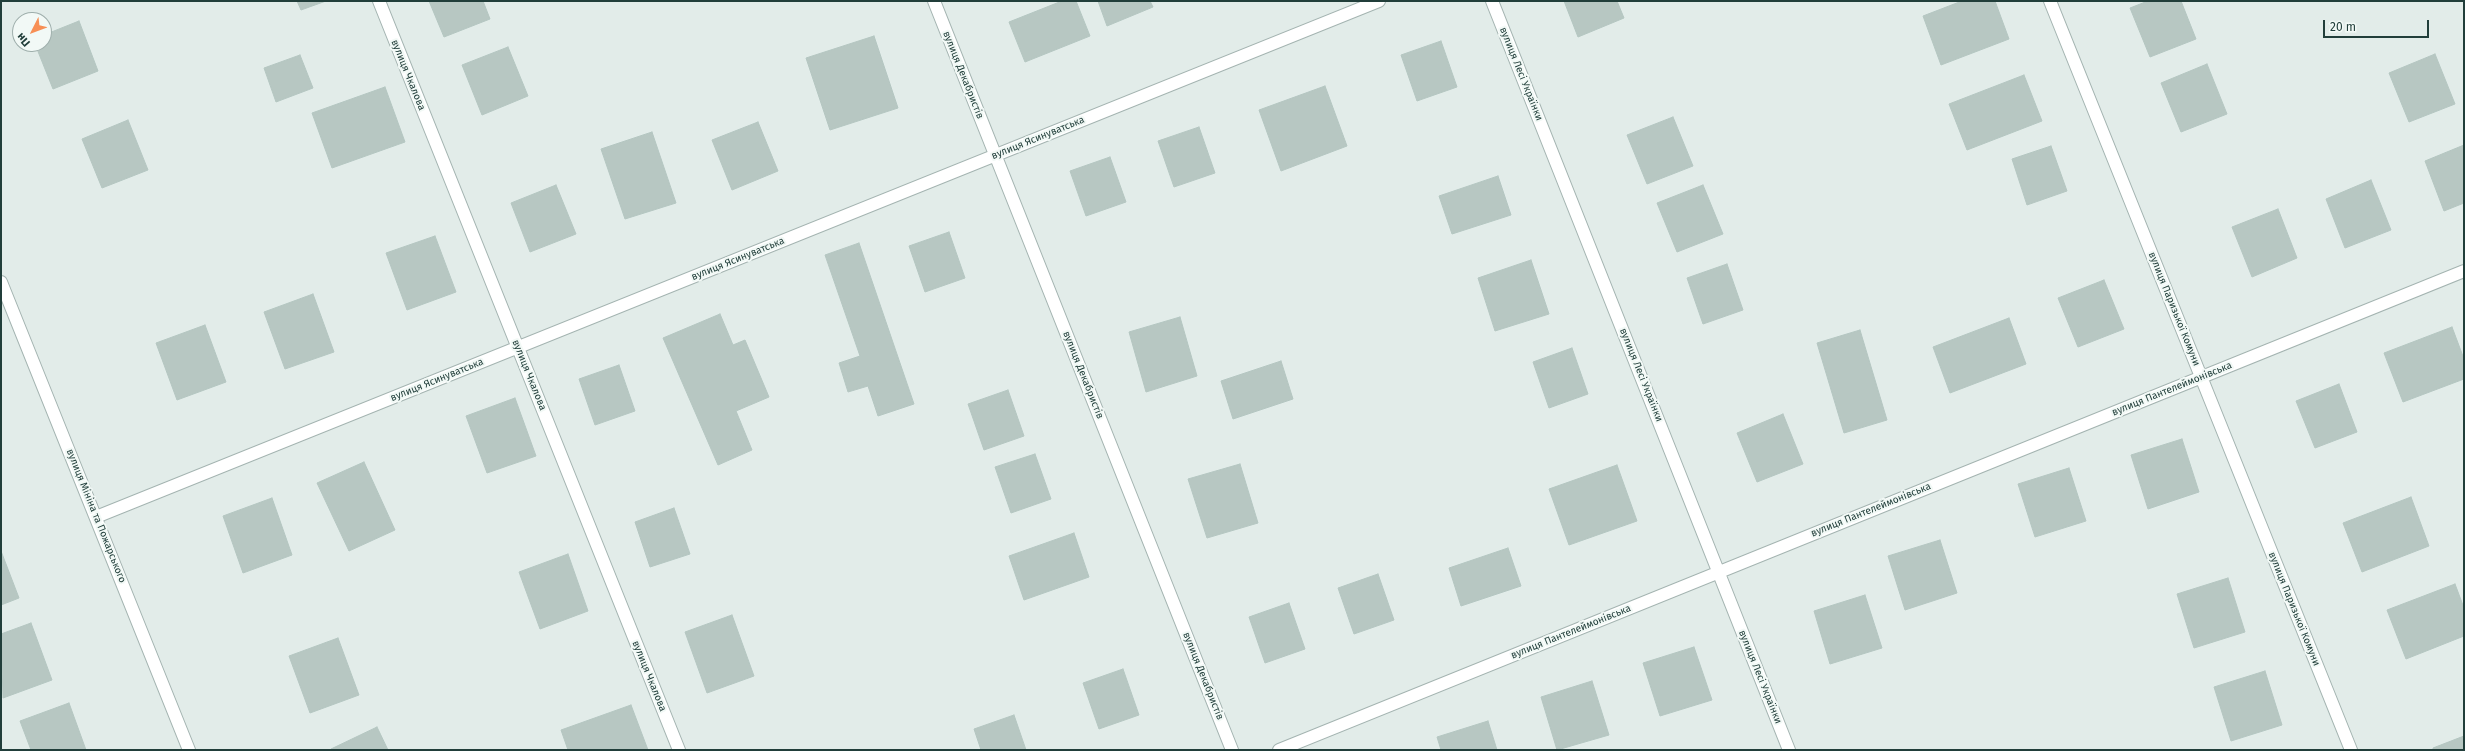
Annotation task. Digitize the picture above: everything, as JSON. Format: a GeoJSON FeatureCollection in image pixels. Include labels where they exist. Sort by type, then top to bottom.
{"type":"FeatureCollection","features":[{"type":"Feature","properties":{"kind":"street","name":"вулиця Чкалова"},"geometry":{"type":"LineString","coordinates":[[379,1],[679,750]]}},
{"type":"Feature","properties":{"kind":"street","name":"вулиця Декабристів"},"geometry":{"type":"LineString","coordinates":[[934,1],[1232,750]]}},
{"type":"Feature","properties":{"kind":"street","name":"вулиця Ясинуватська"},"geometry":{"type":"LineString","coordinates":[[96,517],[1379,1]]}},
{"type":"Feature","properties":{"kind":"street","name":"вулиця Лесі Українки"},"geometry":{"type":"LineString","coordinates":[[1492,1],[1789,750]]}},
{"type":"Feature","properties":{"kind":"street","name":"вулиця Паризької Комуни"},"geometry":{"type":"LineString","coordinates":[[2050,1],[2351,750]]}},
{"type":"Feature","properties":{"kind":"street","name":"вулиця Пантелеймонівська"},"geometry":{"type":"LineString","coordinates":[[1279,750],[2464,271]]}},
{"type":"Feature","properties":{"kind":"street","name":"вулиця Мініна та Пожарського"},"geometry":{"type":"LineString","coordinates":[[1,282],[189,750]]}},
{"type":"Feature","properties":{"kind":"building"},"geometry":{"type":"Polygon","coordinates":[[[297,1],[326,1],[301,10],[297,1]]]}},
{"type":"Feature","properties":{"kind":"building"},"geometry":{"type":"Polygon","coordinates":[[[429,1],[483,1],[490,19],[444,37],[429,1]]]}},
{"type":"Feature","properties":{"kind":"building"},"geometry":{"type":"Polygon","coordinates":[[[1062,1],[1076,1],[1090,36],[1025,62],[1009,22],[1062,1]]]}},
{"type":"Feature","properties":{"kind":"building"},"geometry":{"type":"Polygon","coordinates":[[[1098,1],[1150,1],[1153,7],[1107,26],[1098,1]]]}},
{"type":"Feature","properties":{"kind":"building"},"geometry":{"type":"Polygon","coordinates":[[[1564,1],[1617,1],[1624,18],[1578,37],[1564,1]]]}},
{"type":"Feature","properties":{"kind":"building"},"geometry":{"type":"Polygon","coordinates":[[[1962,1],[1995,1],[2009,39],[1941,65],[1923,16],[1962,1]]]}},
{"type":"Feature","properties":{"kind":"building"},"geometry":{"type":"Polygon","coordinates":[[[2148,1],[2181,1],[2196,39],[2150,57],[2130,8],[2148,1]]]}},
{"type":"Feature","properties":{"kind":"building"},"geometry":{"type":"Polygon","coordinates":[[[79,21],[98,71],[53,89],[38,52],[52,52],[52,32],[79,21]]]}},
{"type":"Feature","properties":{"kind":"building"},"geometry":{"type":"Polygon","coordinates":[[[874,36],[898,108],[830,130],[806,58],[874,36]]]}},
{"type":"Feature","properties":{"kind":"building"},"geometry":{"type":"Polygon","coordinates":[[[1441,41],[1457,87],[1417,101],[1401,55],[1441,41]]]}},
{"type":"Feature","properties":{"kind":"building"},"geometry":{"type":"Polygon","coordinates":[[[508,47],[528,96],[482,115],[462,65],[508,47]]]}},
{"type":"Feature","properties":{"kind":"building"},"geometry":{"type":"Polygon","coordinates":[[[2435,54],[2455,104],[2409,122],[2389,73],[2435,54]]]}},
{"type":"Feature","properties":{"kind":"building"},"geometry":{"type":"Polygon","coordinates":[[[300,55],[313,88],[276,102],[264,68],[300,55]]]}},
{"type":"Feature","properties":{"kind":"building"},"geometry":{"type":"Polygon","coordinates":[[[2207,64],[2227,114],[2181,132],[2161,83],[2207,64]]]}},
{"type":"Feature","properties":{"kind":"building"},"geometry":{"type":"Polygon","coordinates":[[[2024,75],[2042,121],[1967,150],[1949,104],[2024,75]]]}},
{"type":"Feature","properties":{"kind":"building"},"geometry":{"type":"Polygon","coordinates":[[[1325,86],[1347,146],[1281,171],[1259,110],[1325,86]]]}},
{"type":"Feature","properties":{"kind":"building"},"geometry":{"type":"Polygon","coordinates":[[[385,87],[405,142],[332,168],[312,113],[385,87]]]}},
{"type":"Feature","properties":{"kind":"building"},"geometry":{"type":"Polygon","coordinates":[[[1673,117],[1693,166],[1647,184],[1627,135],[1673,117]]]}},
{"type":"Feature","properties":{"kind":"building"},"geometry":{"type":"Polygon","coordinates":[[[128,120],[148,170],[102,188],[82,139],[128,120]]]}},
{"type":"Feature","properties":{"kind":"building"},"geometry":{"type":"Polygon","coordinates":[[[758,122],[778,171],[732,190],[712,140],[758,122]]]}},
{"type":"Feature","properties":{"kind":"building"},"geometry":{"type":"Polygon","coordinates":[[[1199,127],[1215,173],[1174,187],[1158,141],[1199,127]]]}},
{"type":"Feature","properties":{"kind":"building"},"geometry":{"type":"Polygon","coordinates":[[[652,132],[676,203],[625,219],[601,149],[652,132]]]}},
{"type":"Feature","properties":{"kind":"building"},"geometry":{"type":"Polygon","coordinates":[[[2464,145],[2464,203],[2444,211],[2425,161],[2464,145]]]}},
{"type":"Feature","properties":{"kind":"building"},"geometry":{"type":"Polygon","coordinates":[[[2051,146],[2067,191],[2027,205],[2012,159],[2051,146]]]}},
{"type":"Feature","properties":{"kind":"building"},"geometry":{"type":"Polygon","coordinates":[[[1110,157],[1126,202],[1086,216],[1070,171],[1110,157]]]}},
{"type":"Feature","properties":{"kind":"building"},"geometry":{"type":"Polygon","coordinates":[[[1498,176],[1511,215],[1452,234],[1439,196],[1498,176]]]}},
{"type":"Feature","properties":{"kind":"building"},"geometry":{"type":"Polygon","coordinates":[[[2371,180],[2391,230],[2345,248],[2326,199],[2371,180]]]}},
{"type":"Feature","properties":{"kind":"building"},"geometry":{"type":"Polygon","coordinates":[[[556,185],[576,234],[530,252],[511,203],[556,185]]]}},
{"type":"Feature","properties":{"kind":"building"},"geometry":{"type":"Polygon","coordinates":[[[1703,185],[1723,234],[1677,252],[1657,203],[1703,185]]]}},
{"type":"Feature","properties":{"kind":"building"},"geometry":{"type":"Polygon","coordinates":[[[2278,209],[2297,258],[2252,277],[2232,227],[2278,209]]]}},
{"type":"Feature","properties":{"kind":"building"},"geometry":{"type":"Polygon","coordinates":[[[949,232],[965,278],[925,292],[909,246],[949,232]]]}},
{"type":"Feature","properties":{"kind":"building"},"geometry":{"type":"Polygon","coordinates":[[[435,236],[456,292],[407,310],[386,253],[435,236]]]}},
{"type":"Feature","properties":{"kind":"building"},"geometry":{"type":"Polygon","coordinates":[[[859,243],[914,404],[878,416],[868,386],[848,392],[839,363],[860,356],[825,255],[859,243]]]}},
{"type":"Feature","properties":{"kind":"building"},"geometry":{"type":"Polygon","coordinates":[[[1531,260],[1549,314],[1495,331],[1478,278],[1531,260]]]}},
{"type":"Feature","properties":{"kind":"building"},"geometry":{"type":"Polygon","coordinates":[[[1727,264],[1743,310],[1703,324],[1687,278],[1727,264]]]}},
{"type":"Feature","properties":{"kind":"building"},"geometry":{"type":"Polygon","coordinates":[[[2104,280],[2124,329],[2078,347],[2058,298],[2104,280]]]}},
{"type":"Feature","properties":{"kind":"building"},"geometry":{"type":"Polygon","coordinates":[[[313,294],[334,352],[285,369],[264,312],[313,294]]]}},
{"type":"Feature","properties":{"kind":"building"},"geometry":{"type":"Polygon","coordinates":[[[720,314],[733,345],[745,340],[769,397],[736,411],[752,450],[718,465],[663,338],[720,314]]]}},
{"type":"Feature","properties":{"kind":"building"},"geometry":{"type":"Polygon","coordinates":[[[1180,317],[1197,376],[1146,392],[1129,332],[1180,317]]]}},
{"type":"Feature","properties":{"kind":"building"},"geometry":{"type":"Polygon","coordinates":[[[2009,318],[2026,364],[1950,393],[1933,347],[2009,318]]]}},
{"type":"Feature","properties":{"kind":"building"},"geometry":{"type":"Polygon","coordinates":[[[205,325],[226,382],[177,400],[156,343],[205,325]]]}},
{"type":"Feature","properties":{"kind":"building"},"geometry":{"type":"Polygon","coordinates":[[[2452,327],[2464,359],[2464,379],[2403,402],[2384,353],[2452,327]]]}},
{"type":"Feature","properties":{"kind":"building"},"geometry":{"type":"Polygon","coordinates":[[[1860,330],[1887,420],[1844,433],[1817,343],[1860,330]]]}},
{"type":"Feature","properties":{"kind":"building"},"geometry":{"type":"Polygon","coordinates":[[[1572,348],[1588,394],[1549,408],[1533,362],[1572,348]]]}},
{"type":"Feature","properties":{"kind":"building"},"geometry":{"type":"Polygon","coordinates":[[[1281,361],[1293,399],[1233,419],[1221,381],[1281,361]]]}},
{"type":"Feature","properties":{"kind":"building"},"geometry":{"type":"Polygon","coordinates":[[[619,365],[635,411],[595,425],[579,379],[619,365]]]}},
{"type":"Feature","properties":{"kind":"building"},"geometry":{"type":"Polygon","coordinates":[[[2339,384],[2357,432],[2315,448],[2296,401],[2339,384]]]}},
{"type":"Feature","properties":{"kind":"building"},"geometry":{"type":"Polygon","coordinates":[[[1008,390],[1024,436],[984,450],[968,404],[1008,390]]]}},
{"type":"Feature","properties":{"kind":"building"},"geometry":{"type":"Polygon","coordinates":[[[515,398],[536,456],[487,473],[466,416],[515,398]]]}},
{"type":"Feature","properties":{"kind":"building"},"geometry":{"type":"Polygon","coordinates":[[[1783,414],[1803,464],[1757,482],[1737,433],[1783,414]]]}},
{"type":"Feature","properties":{"kind":"building"},"geometry":{"type":"Polygon","coordinates":[[[2182,439],[2199,492],[2148,509],[2131,455],[2182,439]]]}},
{"type":"Feature","properties":{"kind":"building"},"geometry":{"type":"Polygon","coordinates":[[[1035,454],[1051,499],[1011,513],[995,467],[1035,454]]]}},
{"type":"Feature","properties":{"kind":"building"},"geometry":{"type":"Polygon","coordinates":[[[364,462],[395,530],[349,551],[317,483],[364,462]]]}},
{"type":"Feature","properties":{"kind":"building"},"geometry":{"type":"Polygon","coordinates":[[[1240,464],[1258,523],[1207,538],[1188,479],[1240,464]]]}},
{"type":"Feature","properties":{"kind":"building"},"geometry":{"type":"Polygon","coordinates":[[[1617,465],[1637,521],[1569,545],[1549,489],[1617,465]]]}},
{"type":"Feature","properties":{"kind":"building"},"geometry":{"type":"Polygon","coordinates":[[[2069,468],[2086,521],[2035,537],[2018,484],[2069,468]]]}},
{"type":"Feature","properties":{"kind":"building"},"geometry":{"type":"Polygon","coordinates":[[[2411,497],[2429,546],[2362,572],[2343,523],[2411,497]]]}},
{"type":"Feature","properties":{"kind":"building"},"geometry":{"type":"Polygon","coordinates":[[[272,498],[292,555],[243,573],[223,516],[272,498]]]}},
{"type":"Feature","properties":{"kind":"building"},"geometry":{"type":"Polygon","coordinates":[[[674,508],[690,554],[650,567],[635,522],[674,508]]]}},
{"type":"Feature","properties":{"kind":"building"},"geometry":{"type":"Polygon","coordinates":[[[1074,533],[1089,577],[1024,600],[1009,556],[1074,533]]]}},
{"type":"Feature","properties":{"kind":"building"},"geometry":{"type":"Polygon","coordinates":[[[1940,540],[1957,593],[1905,610],[1888,556],[1940,540]]]}},
{"type":"Feature","properties":{"kind":"building"},"geometry":{"type":"Polygon","coordinates":[[[1508,548],[1521,586],[1461,606],[1449,568],[1508,548]]]}},
{"type":"Feature","properties":{"kind":"building"},"geometry":{"type":"Polygon","coordinates":[[[1,551],[19,598],[1,605],[1,551]]]}},
{"type":"Feature","properties":{"kind":"building"},"geometry":{"type":"Polygon","coordinates":[[[568,554],[588,611],[540,629],[519,572],[568,554]]]}},
{"type":"Feature","properties":{"kind":"building"},"geometry":{"type":"Polygon","coordinates":[[[1378,574],[1394,620],[1354,634],[1338,588],[1378,574]]]}},
{"type":"Feature","properties":{"kind":"building"},"geometry":{"type":"Polygon","coordinates":[[[2228,578],[2245,632],[2194,648],[2177,594],[2228,578]]]}},
{"type":"Feature","properties":{"kind":"building"},"geometry":{"type":"Polygon","coordinates":[[[2455,584],[2464,608],[2464,636],[2406,659],[2387,610],[2455,584]]]}},
{"type":"Feature","properties":{"kind":"building"},"geometry":{"type":"Polygon","coordinates":[[[1865,595],[1882,648],[1830,664],[1814,611],[1865,595]]]}},
{"type":"Feature","properties":{"kind":"building"},"geometry":{"type":"Polygon","coordinates":[[[1289,603],[1305,649],[1265,663],[1249,617],[1289,603]]]}},
{"type":"Feature","properties":{"kind":"building"},"geometry":{"type":"Polygon","coordinates":[[[732,615],[754,676],[707,693],[685,632],[732,615]]]}},
{"type":"Feature","properties":{"kind":"building"},"geometry":{"type":"Polygon","coordinates":[[[31,623],[52,680],[3,698],[1,634],[31,623]]]}},
{"type":"Feature","properties":{"kind":"building"},"geometry":{"type":"Polygon","coordinates":[[[338,638],[359,695],[310,713],[289,656],[338,638]]]}},
{"type":"Feature","properties":{"kind":"building"},"geometry":{"type":"Polygon","coordinates":[[[1694,647],[1712,700],[1660,716],[1643,663],[1694,647]]]}},
{"type":"Feature","properties":{"kind":"building"},"geometry":{"type":"Polygon","coordinates":[[[1123,669],[1139,715],[1099,729],[1083,683],[1123,669]]]}},
{"type":"Feature","properties":{"kind":"building"},"geometry":{"type":"Polygon","coordinates":[[[2265,671],[2282,725],[2231,741],[2214,687],[2265,671]]]}},
{"type":"Feature","properties":{"kind":"building"},"geometry":{"type":"Polygon","coordinates":[[[1592,681],[1609,735],[1557,750],[1541,697],[1592,681]]]}},
{"type":"Feature","properties":{"kind":"building"},"geometry":{"type":"Polygon","coordinates":[[[69,703],[86,750],[31,750],[20,721],[69,703]]]}},
{"type":"Feature","properties":{"kind":"building"},"geometry":{"type":"Polygon","coordinates":[[[631,705],[648,750],[568,750],[561,730],[631,705]]]}},
{"type":"Feature","properties":{"kind":"building"},"geometry":{"type":"Polygon","coordinates":[[[1014,715],[1026,750],[981,750],[974,729],[1014,715]]]}},
{"type":"Feature","properties":{"kind":"building"},"geometry":{"type":"Polygon","coordinates":[[[1488,721],[1497,750],[1441,750],[1437,737],[1488,721]]]}},
{"type":"Feature","properties":{"kind":"building"},"geometry":{"type":"Polygon","coordinates":[[[377,727],[388,750],[331,749],[377,727]]]}},
{"type":"Feature","properties":{"kind":"building"},"geometry":{"type":"Polygon","coordinates":[[[2464,736],[2464,750],[2433,750],[2433,748],[2464,736]]]}}]}
